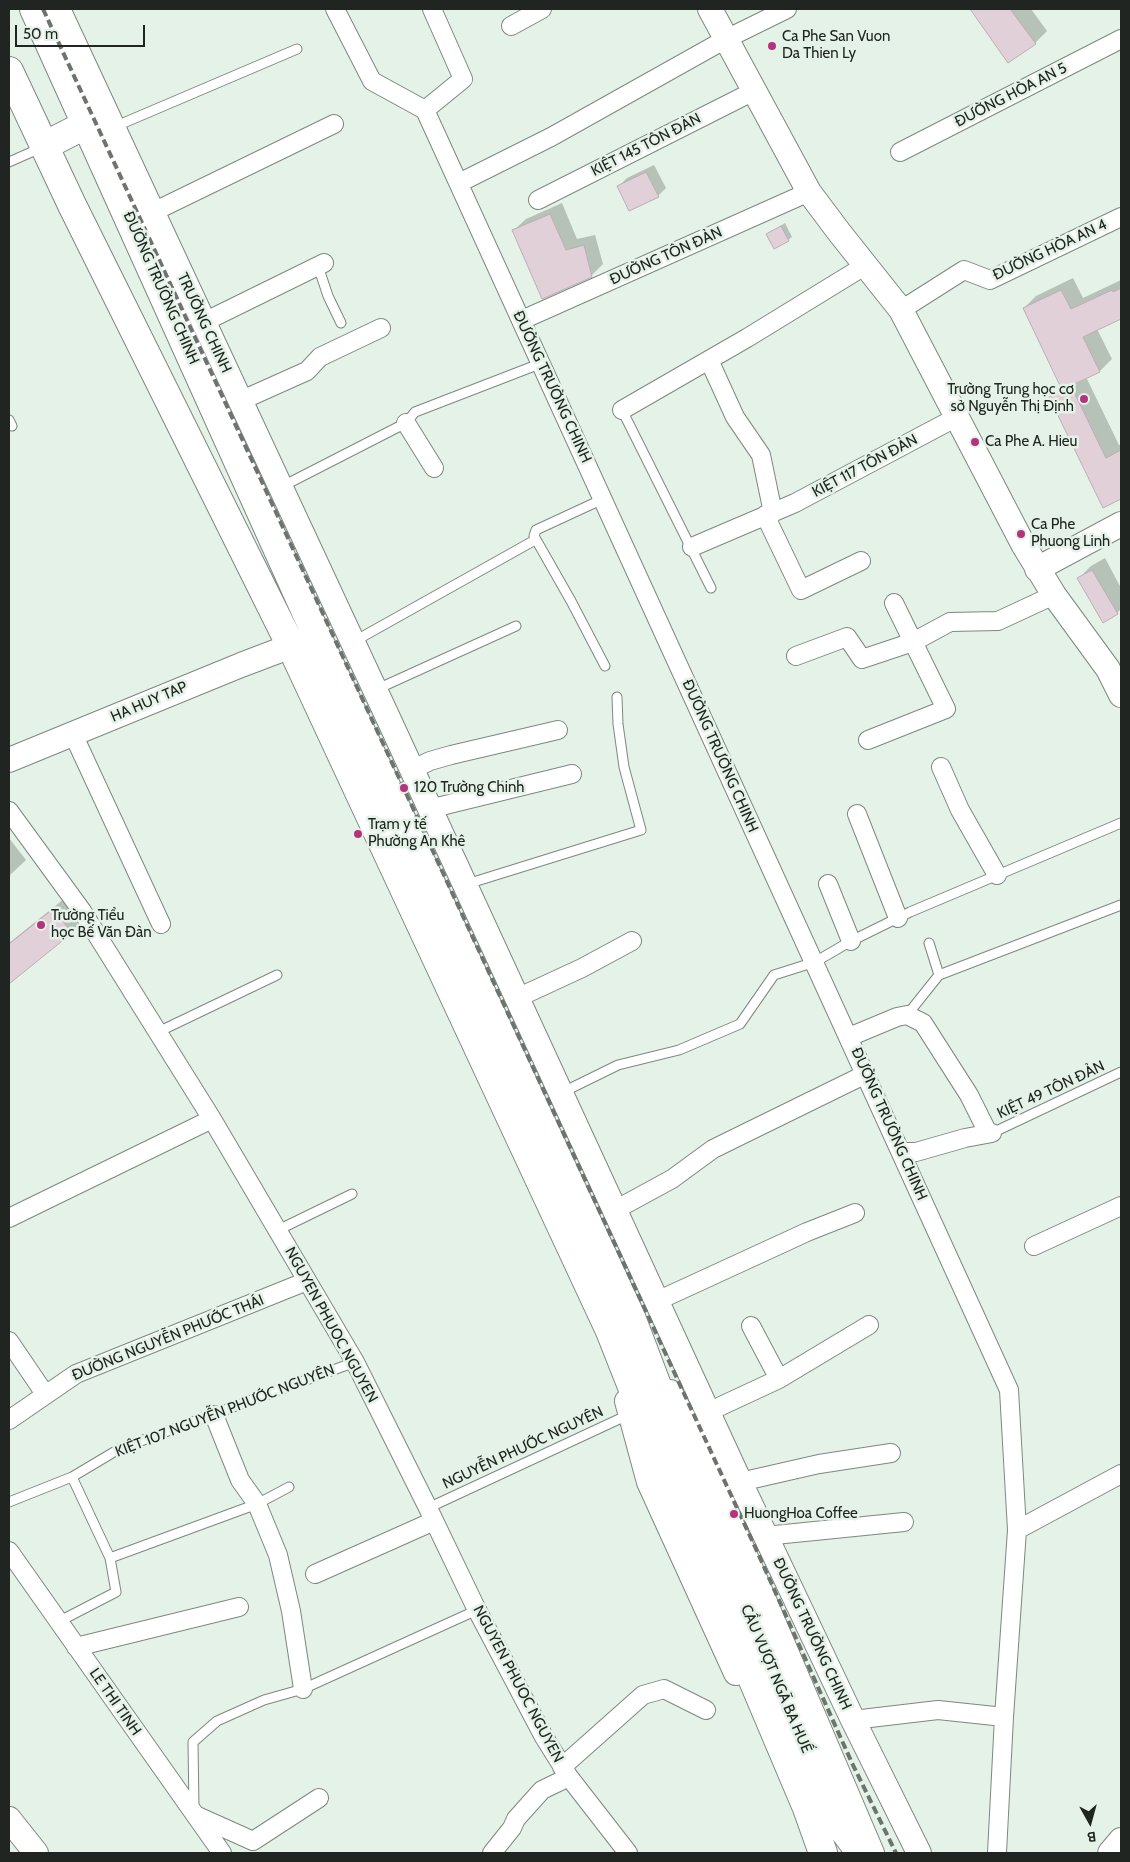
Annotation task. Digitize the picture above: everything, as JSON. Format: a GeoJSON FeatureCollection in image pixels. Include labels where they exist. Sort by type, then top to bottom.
{"type":"FeatureCollection","features":[{"type":"Feature","properties":{"kind":"highway","name":"ĐƯỜNG TRƯỜNG CHINH"},"geometry":{"type":"LineString","coordinates":[[34,9],[100,126],[315,632],[621,1324],[690,1503]]}},
{"type":"Feature","properties":{"kind":"highway","name":"ĐƯỜNG TRƯỜNG CHINH"},"geometry":{"type":"LineString","coordinates":[[9,71],[621,1324]]}},
{"type":"Feature","properties":{"kind":"highway"},"geometry":{"type":"LineString","coordinates":[[44,146],[100,126]]}},
{"type":"Feature","properties":{"kind":"highway","name":"CẦU VƯỢT NGÃ BA HUẾ"},"geometry":{"type":"LineString","coordinates":[[690,1503],[826,1797],[842,1828],[867,1851]]}},
{"type":"Feature","properties":{"kind":"highway","name":"CẦU VƯỢT NGÃ BA HUẾ"},"geometry":{"type":"LineString","coordinates":[[690,1503],[823,1853]]}},
{"type":"Feature","properties":{"kind":"street","name":"TRƯỜNG CHINH"},"geometry":{"type":"LineString","coordinates":[[58,9],[100,126],[153,212],[351,640]]}},
{"type":"Feature","properties":{"kind":"street"},"geometry":{"type":"LineString","coordinates":[[335,9],[372,81],[425,110],[463,79],[432,9]]}},
{"type":"Feature","properties":{"kind":"street"},"geometry":{"type":"LineString","coordinates":[[511,26],[542,9]]}},
{"type":"Feature","properties":{"kind":"street"},"geometry":{"type":"LineString","coordinates":[[710,9],[809,192],[901,310],[1037,569],[1108,669],[1121,695]]}},
{"type":"Feature","properties":{"kind":"street"},"geometry":{"type":"LineString","coordinates":[[459,183],[551,137],[726,39],[787,9]]}},
{"type":"Feature","properties":{"kind":"street","name":"ĐƯỜNG HÒA AN 5"},"geometry":{"type":"LineString","coordinates":[[900,152],[1121,39]]}},
{"type":"Feature","properties":{"kind":"street","name":"KIỆT 145 TÔN ĐẢN"},"geometry":{"type":"LineString","coordinates":[[538,200],[754,91]]}},
{"type":"Feature","properties":{"kind":"street","name":"ĐƯỜNG TRƯỜNG CHINH"},"geometry":{"type":"LineString","coordinates":[[425,110],[1009,1390],[1017,1530],[997,1853]]}},
{"type":"Feature","properties":{"kind":"street"},"geometry":{"type":"LineString","coordinates":[[153,212],[334,124]]}},
{"type":"Feature","properties":{"kind":"street","name":"ĐƯỜNG TÔN ĐẢN"},"geometry":{"type":"LineString","coordinates":[[522,320],[809,192]]}},
{"type":"Feature","properties":{"kind":"street","name":"ĐƯỜNG HÒA AN 4"},"geometry":{"type":"LineString","coordinates":[[901,310],[964,270],[990,280],[1121,217]]}},
{"type":"Feature","properties":{"kind":"street"},"geometry":{"type":"LineString","coordinates":[[204,322],[321,264]]}},
{"type":"Feature","properties":{"kind":"street"},"geometry":{"type":"LineString","coordinates":[[622,410],[866,265]]}},
{"type":"Feature","properties":{"kind":"street"},"geometry":{"type":"LineString","coordinates":[[240,401],[307,370],[320,357],[381,328]]}},
{"type":"Feature","properties":{"kind":"street"},"geometry":{"type":"LineString","coordinates":[[709,360],[735,417],[761,454],[769,514],[801,590],[861,561]]}},
{"type":"Feature","properties":{"kind":"street","name":"KIỆT 117 TÔN ĐẢN"},"geometry":{"type":"LineString","coordinates":[[692,547],[795,503],[957,416]]}},
{"type":"Feature","properties":{"kind":"street"},"geometry":{"type":"LineString","coordinates":[[406,423],[434,468]]}},
{"type":"Feature","properties":{"kind":"street"},"geometry":{"type":"LineString","coordinates":[[1037,569],[1121,524]]}},
{"type":"Feature","properties":{"kind":"street"},"geometry":{"type":"LineString","coordinates":[[796,656],[847,637],[862,659],[913,642],[950,622],[998,621],[1054,595]]}},
{"type":"Feature","properties":{"kind":"street"},"geometry":{"type":"LineString","coordinates":[[868,740],[946,709],[894,603]]}},
{"type":"Feature","properties":{"kind":"street","name":"ĐƯỜNG TRƯỜNG CHINH"},"geometry":{"type":"LineString","coordinates":[[351,640],[765,1536],[919,1853]]}},
{"type":"Feature","properties":{"kind":"street","name":"HA HUY TAP"},"geometry":{"type":"LineString","coordinates":[[9,760],[291,646]]}},
{"type":"Feature","properties":{"kind":"street"},"geometry":{"type":"LineString","coordinates":[[411,770],[430,760],[558,730]]}},
{"type":"Feature","properties":{"kind":"street"},"geometry":{"type":"LineString","coordinates":[[73,734],[161,924]]}},
{"type":"Feature","properties":{"kind":"street"},"geometry":{"type":"LineString","coordinates":[[941,767],[960,810],[997,875]]}},
{"type":"Feature","properties":{"kind":"street"},"geometry":{"type":"LineString","coordinates":[[429,809],[572,774]]}},
{"type":"Feature","properties":{"kind":"street","name":"NGUYEN PHUOC NGUYEN"},"geometry":{"type":"LineString","coordinates":[[9,811],[82,911],[212,1119],[278,1230],[355,1362],[477,1610],[544,1737],[565,1772],[628,1853]]}},
{"type":"Feature","properties":{"kind":"street"},"geometry":{"type":"LineString","coordinates":[[857,814],[898,918]]}},
{"type":"Feature","properties":{"kind":"street"},"geometry":{"type":"LineString","coordinates":[[828,884],[851,941]]}},
{"type":"Feature","properties":{"kind":"street"},"geometry":{"type":"LineString","coordinates":[[517,998],[582,968],[632,941]]}},
{"type":"Feature","properties":{"kind":"street"},"geometry":{"type":"LineString","coordinates":[[849,1037],[897,1017],[907,1015],[923,1023],[990,1133],[916,1152],[902,1152]]}},
{"type":"Feature","properties":{"kind":"street"},"geometry":{"type":"LineString","coordinates":[[615,1210],[672,1178],[713,1149],[866,1074]]}},
{"type":"Feature","properties":{"kind":"street"},"geometry":{"type":"LineString","coordinates":[[9,1218],[212,1119]]}},
{"type":"Feature","properties":{"kind":"street"},"geometry":{"type":"LineString","coordinates":[[1034,1246],[1121,1206]]}},
{"type":"Feature","properties":{"kind":"street"},"geometry":{"type":"LineString","coordinates":[[657,1301],[807,1232],[855,1213]]}},
{"type":"Feature","properties":{"kind":"street","name":"ĐƯỜNG NGUYỄN PHƯỚC THÁI"},"geometry":{"type":"LineString","coordinates":[[9,1420],[76,1374],[307,1281]]}},
{"type":"Feature","properties":{"kind":"street"},"geometry":{"type":"LineString","coordinates":[[621,1324],[630,1414],[649,1482],[817,1853]]}},
{"type":"Feature","properties":{"kind":"street"},"geometry":{"type":"LineString","coordinates":[[621,1324],[701,1452],[867,1851]]}},
{"type":"Feature","properties":{"kind":"street"},"geometry":{"type":"LineString","coordinates":[[708,1412],[779,1379],[869,1325]]}},
{"type":"Feature","properties":{"kind":"street"},"geometry":{"type":"LineString","coordinates":[[751,1326],[779,1379]]}},
{"type":"Feature","properties":{"kind":"street"},"geometry":{"type":"LineString","coordinates":[[9,1341],[45,1394]]}},
{"type":"Feature","properties":{"kind":"street"},"geometry":{"type":"LineString","coordinates":[[214,1414],[240,1480],[257,1504],[278,1555],[291,1611],[303,1689]]}},
{"type":"Feature","properties":{"kind":"street"},"geometry":{"type":"LineString","coordinates":[[740,1482],[819,1464],[891,1453]]}},
{"type":"Feature","properties":{"kind":"street"},"geometry":{"type":"LineString","coordinates":[[1017,1530],[1121,1474]]}},
{"type":"Feature","properties":{"kind":"street"},"geometry":{"type":"LineString","coordinates":[[315,1574],[431,1514]]}},
{"type":"Feature","properties":{"kind":"street"},"geometry":{"type":"LineString","coordinates":[[765,1536],[904,1522]]}},
{"type":"Feature","properties":{"kind":"street","name":"LE THI TINH"},"geometry":{"type":"LineString","coordinates":[[9,1551],[222,1853]]}},
{"type":"Feature","properties":{"kind":"street"},"geometry":{"type":"LineString","coordinates":[[76,1647],[239,1607]]}},
{"type":"Feature","properties":{"kind":"street"},"geometry":{"type":"LineString","coordinates":[[492,1853],[516,1820],[542,1790],[565,1772],[643,1695],[664,1689],[706,1710]]}},
{"type":"Feature","properties":{"kind":"street"},"geometry":{"type":"LineString","coordinates":[[853,1720],[938,1710],[1004,1717]]}},
{"type":"Feature","properties":{"kind":"street"},"geometry":{"type":"LineString","coordinates":[[194,1814],[253,1841],[319,1798]]}},
{"type":"Feature","properties":{"kind":"street"},"geometry":{"type":"LineString","coordinates":[[9,1819],[36,1853]]}},
{"type":"Feature","properties":{"kind":"street"},"geometry":{"type":"LineString","coordinates":[[1110,1853],[1121,1840]]}},
{"type":"Feature","properties":{"kind":"lane"},"geometry":{"type":"LineString","coordinates":[[100,126],[298,49]]}},
{"type":"Feature","properties":{"kind":"lane"},"geometry":{"type":"LineString","coordinates":[[9,162],[44,146]]}},
{"type":"Feature","properties":{"kind":"lane"},"geometry":{"type":"LineString","coordinates":[[321,264],[328,296],[341,323]]}},
{"type":"Feature","properties":{"kind":"lane"},"geometry":{"type":"LineString","coordinates":[[280,487],[406,423],[415,412],[542,363]]}},
{"type":"Feature","properties":{"kind":"lane"},"geometry":{"type":"LineString","coordinates":[[622,410],[711,588]]}},
{"type":"Feature","properties":{"kind":"lane"},"geometry":{"type":"LineString","coordinates":[[603,499],[536,530],[534,533],[535,540],[571,601],[605,666]]}},
{"type":"Feature","properties":{"kind":"lane"},"geometry":{"type":"LineString","coordinates":[[351,640],[535,540]]}},
{"type":"Feature","properties":{"kind":"lane"},"geometry":{"type":"LineString","coordinates":[[375,690],[516,626]]}},
{"type":"Feature","properties":{"kind":"lane"},"geometry":{"type":"LineString","coordinates":[[464,884],[641,830],[624,767],[618,724],[617,697]]}},
{"type":"Feature","properties":{"kind":"lane"},"geometry":{"type":"LineString","coordinates":[[561,1093],[618,1065],[679,1050],[740,1024],[774,975],[815,962],[851,941],[898,918],[1121,823]]}},
{"type":"Feature","properties":{"kind":"lane"},"geometry":{"type":"LineString","coordinates":[[907,1015],[939,975],[1121,905]]}},
{"type":"Feature","properties":{"kind":"lane"},"geometry":{"type":"LineString","coordinates":[[929,943],[939,975]]}},
{"type":"Feature","properties":{"kind":"lane"},"geometry":{"type":"LineString","coordinates":[[158,1032],[277,975]]}},
{"type":"Feature","properties":{"kind":"lane","name":"KIỆT 49 TÔN ĐẢN"},"geometry":{"type":"LineString","coordinates":[[990,1133],[1121,1072]]}},
{"type":"Feature","properties":{"kind":"lane"},"geometry":{"type":"LineString","coordinates":[[278,1230],[352,1194]]}},
{"type":"Feature","properties":{"kind":"lane","name":"KIỆT 107 NGUYỄN PHƯỚC NGUYÊN"},"geometry":{"type":"LineString","coordinates":[[9,1502],[72,1477],[119,1449],[355,1362]]}},
{"type":"Feature","properties":{"kind":"lane","name":"NGUYỄN PHƯỚC NGUYÊN"},"geometry":{"type":"LineString","coordinates":[[431,1514],[630,1414]]}},
{"type":"Feature","properties":{"kind":"lane"},"geometry":{"type":"LineString","coordinates":[[58,1622],[116,1592],[110,1558],[72,1477]]}},
{"type":"Feature","properties":{"kind":"lane"},"geometry":{"type":"LineString","coordinates":[[110,1558],[257,1504],[289,1487]]}},
{"type":"Feature","properties":{"kind":"lane"},"geometry":{"type":"LineString","coordinates":[[194,1814],[193,1742],[217,1721],[264,1700],[303,1689],[477,1610]]}},
{"type":"Feature","properties":{"kind":"building"},"geometry":{"type":"Polygon","coordinates":[[[970,9],[1010,9],[1036,44],[1008,63],[970,9]]]}},
{"type":"Feature","properties":{"kind":"building"},"geometry":{"type":"Polygon","coordinates":[[[646,172],[659,197],[629,211],[617,186],[646,172]]]}},
{"type":"Feature","properties":{"kind":"building"},"geometry":{"type":"Polygon","coordinates":[[[550,214],[566,250],[584,245],[592,277],[542,299],[512,230],[550,214]]]}},
{"type":"Feature","properties":{"kind":"building"},"geometry":{"type":"Polygon","coordinates":[[[781,226],[789,241],[774,249],[766,234],[781,226]]]}},
{"type":"Feature","properties":{"kind":"building"},"geometry":{"type":"Polygon","coordinates":[[[1121,288],[1121,319],[1083,337],[1100,372],[1062,390],[1023,308],[1061,290],[1071,309],[1112,290],[1113,292],[1121,288]]]}},
{"type":"Feature","properties":{"kind":"building"},"geometry":{"type":"Polygon","coordinates":[[[1071,386],[1106,458],[1121,450],[1121,499],[1103,508],[1049,397],[1071,386]]]}},
{"type":"Feature","properties":{"kind":"building"},"geometry":{"type":"Polygon","coordinates":[[[1092,570],[1118,614],[1103,623],[1077,578],[1092,570]]]}},
{"type":"Feature","properties":{"kind":"building"},"geometry":{"type":"Polygon","coordinates":[[[53,909],[72,933],[9,984],[9,944],[53,909]]]}},
{"type":"Feature","properties":{"kind":"railway"},"geometry":{"type":"LineString","coordinates":[[43,9],[756,1549],[852,1763],[896,1853]]}},
{"type":"Feature","properties":{"kind":"place","name":"Ca Phe San Vuon Da Thien Ly"},"geometry":{"type":"Point","coordinates":[772,46]}},
{"type":"Feature","properties":{"kind":"place","name":"Trường Trung học cơ sở Nguyễn Thị Định"},"geometry":{"type":"Point","coordinates":[1084,399]}},
{"type":"Feature","properties":{"kind":"place","name":"Ca Phe A. Hieu"},"geometry":{"type":"Point","coordinates":[975,442]}},
{"type":"Feature","properties":{"kind":"place","name":"Ca Phe Phuong Linh"},"geometry":{"type":"Point","coordinates":[1021,534]}},
{"type":"Feature","properties":{"kind":"place","name":"120 Trường Chinh"},"geometry":{"type":"Point","coordinates":[404,788]}},
{"type":"Feature","properties":{"kind":"place","name":"Trạm y tế Phường An Khê"},"geometry":{"type":"Point","coordinates":[358,834]}},
{"type":"Feature","properties":{"kind":"place","name":"Trường Tiểu học Bế Văn Đàn"},"geometry":{"type":"Point","coordinates":[41,925]}},
{"type":"Feature","properties":{"kind":"place","name":"HuongHoa Coffee"},"geometry":{"type":"Point","coordinates":[734,1514]}}]}
